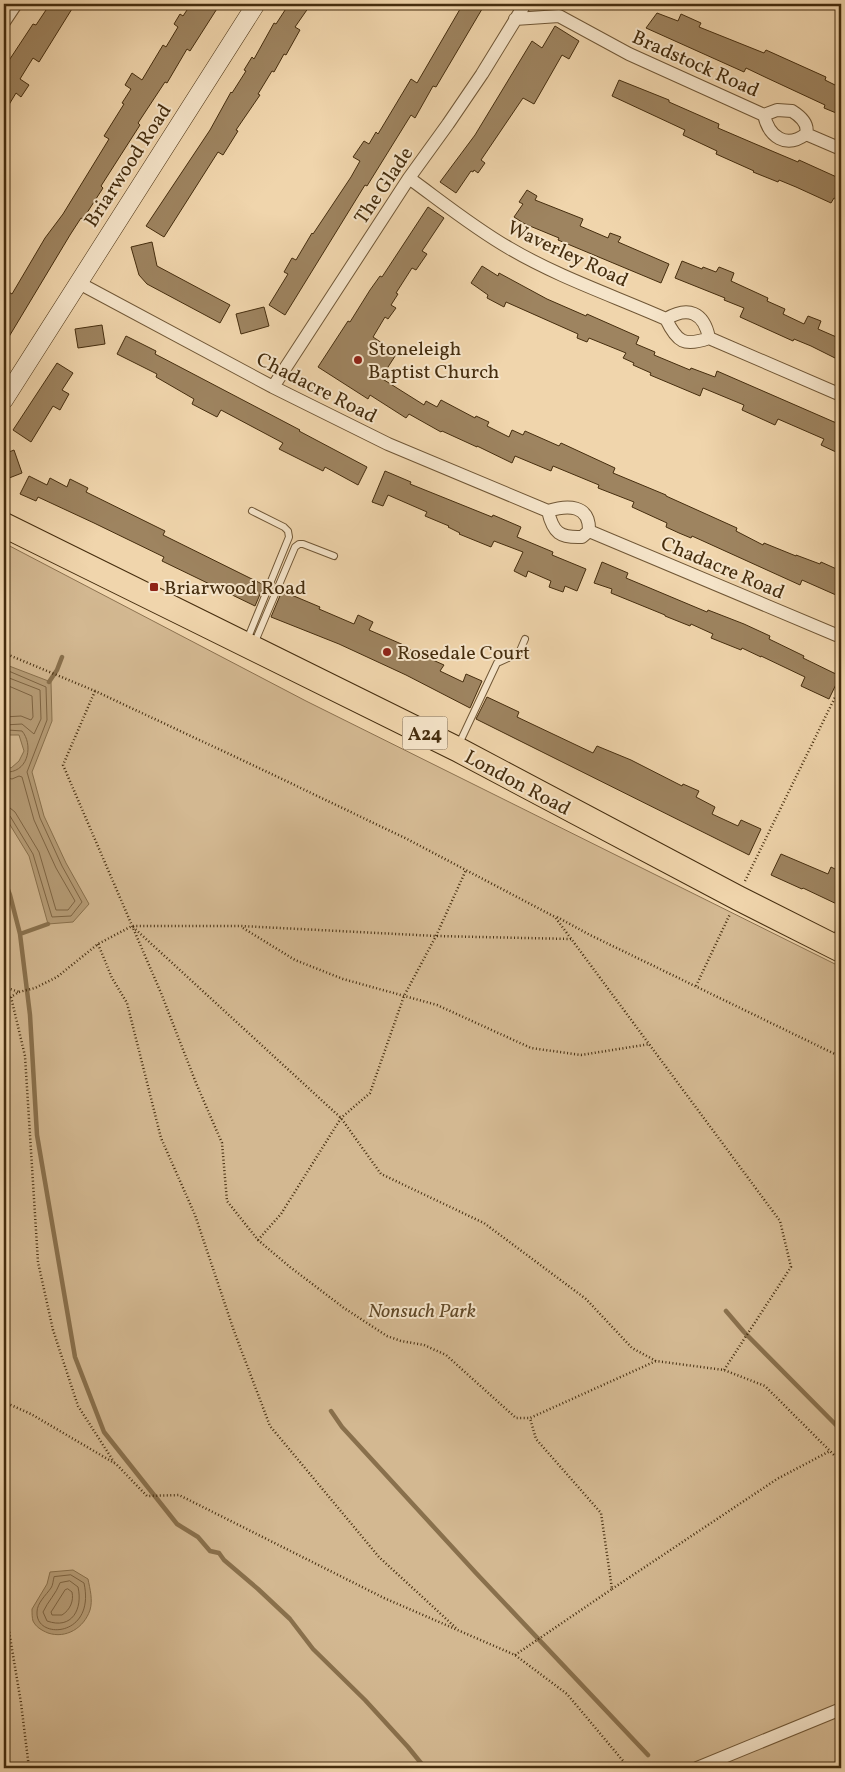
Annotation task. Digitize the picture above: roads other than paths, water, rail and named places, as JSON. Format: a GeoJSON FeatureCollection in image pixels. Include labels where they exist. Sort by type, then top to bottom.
{"type":"FeatureCollection","features":[{"type":"Feature","properties":{"kind":"highway","name":"London Road"},"geometry":{"type":"LineString","coordinates":[[4,525],[457,749],[738,898],[838,941]]}},
{"type":"Feature","properties":{"kind":"street"},"geometry":{"type":"LineString","coordinates":[[4,22],[16,4]]}},
{"type":"Feature","properties":{"kind":"street","name":"Briarwood Road"},"geometry":{"type":"LineString","coordinates":[[4,400],[77,282],[256,4]]}},
{"type":"Feature","properties":{"kind":"street","name":"The Glade"},"geometry":{"type":"LineString","coordinates":[[273,387],[409,178],[477,81],[525,4]]}},
{"type":"Feature","properties":{"kind":"street"},"geometry":{"type":"LineString","coordinates":[[515,19],[559,16],[554,4]]}},
{"type":"Feature","properties":{"kind":"street","name":"Bradstock Road"},"geometry":{"type":"LineString","coordinates":[[559,16],[629,54],[764,115],[776,110],[792,111],[804,122],[807,130],[806,134],[786,141],[777,137],[768,129],[764,115]]}},
{"type":"Feature","properties":{"kind":"street"},"geometry":{"type":"LineString","coordinates":[[806,134],[841,149]]}},
{"type":"Feature","properties":{"kind":"street","name":"Waverley Road"},"geometry":{"type":"LineString","coordinates":[[409,178],[510,249],[666,319]]}},
{"type":"Feature","properties":{"kind":"street","name":"Chadacre Road"},"geometry":{"type":"LineString","coordinates":[[77,282],[273,387],[388,444],[548,511]]}},
{"type":"Feature","properties":{"kind":"street"},"geometry":{"type":"LineString","coordinates":[[709,338],[707,327],[694,313],[686,311],[676,313],[666,319],[671,329],[682,341],[690,344],[709,338],[841,395]]}},
{"type":"Feature","properties":{"kind":"street"},"geometry":{"type":"LineString","coordinates":[[566,506],[576,508],[586,515],[590,522],[589,531],[582,537],[563,536],[555,530],[548,511],[566,506]]}},
{"type":"Feature","properties":{"kind":"street","name":"Chadacre Road"},"geometry":{"type":"LineString","coordinates":[[589,531],[841,637]]}},
{"type":"Feature","properties":{"kind":"street"},"geometry":{"type":"LineString","coordinates":[[697,1768],[841,1709]]}},
{"type":"Feature","properties":{"kind":"lane"},"geometry":{"type":"LineString","coordinates":[[248,647],[289,537],[288,531],[284,527],[252,511]]}},
{"type":"Feature","properties":{"kind":"lane"},"geometry":{"type":"LineString","coordinates":[[248,647],[295,547],[303,544],[334,556]]}},
{"type":"Feature","properties":{"kind":"lane"},"geometry":{"type":"LineString","coordinates":[[457,749],[497,662],[519,653],[525,639]]}},
{"type":"Feature","properties":{"kind":"water"},"geometry":{"type":"Polygon","coordinates":[[[4,664],[51,682],[52,721],[32,772],[44,816],[66,863],[89,904],[73,922],[48,924],[29,856],[4,815],[4,764],[11,768],[19,761],[24,751],[19,735],[9,735],[4,744],[4,664]]]}},
{"type":"Feature","properties":{"kind":"water"},"geometry":{"type":"Polygon","coordinates":[[[73,1570],[88,1579],[91,1598],[90,1610],[79,1627],[74,1630],[61,1634],[48,1633],[34,1623],[32,1609],[47,1584],[50,1572],[73,1570]]]}},
{"type":"Feature","properties":{"kind":"waterway"},"geometry":{"type":"LineString","coordinates":[[49,682],[57,670],[62,657]]}},
{"type":"Feature","properties":{"kind":"waterway"},"geometry":{"type":"LineString","coordinates":[[4,879],[20,934]]}},
{"type":"Feature","properties":{"kind":"waterway"},"geometry":{"type":"LineString","coordinates":[[48,924],[20,934],[30,1015],[37,1135],[75,1357],[104,1432],[177,1524],[198,1537],[210,1551],[219,1553],[224,1560],[290,1619],[313,1649],[365,1700],[425,1768]]}},
{"type":"Feature","properties":{"kind":"waterway"},"geometry":{"type":"LineString","coordinates":[[726,1311],[744,1332],[841,1430]]}},
{"type":"Feature","properties":{"kind":"waterway"},"geometry":{"type":"LineString","coordinates":[[331,1411],[342,1427],[476,1573],[648,1755]]}},
{"type":"Feature","properties":{"kind":"place","name":"Stoneleigh Baptist Church"},"geometry":{"type":"Point","coordinates":[358,360]}},
{"type":"Feature","properties":{"kind":"place","name":"Briarwood Road"},"geometry":{"type":"Point","coordinates":[154,587]}},
{"type":"Feature","properties":{"kind":"place","name":"Rosedale Court"},"geometry":{"type":"Point","coordinates":[387,652]}},
{"type":"Feature","properties":{"kind":"park label","name":"Nonsuch Park"},"geometry":{"type":"Point","coordinates":[422,1310]}}]}
